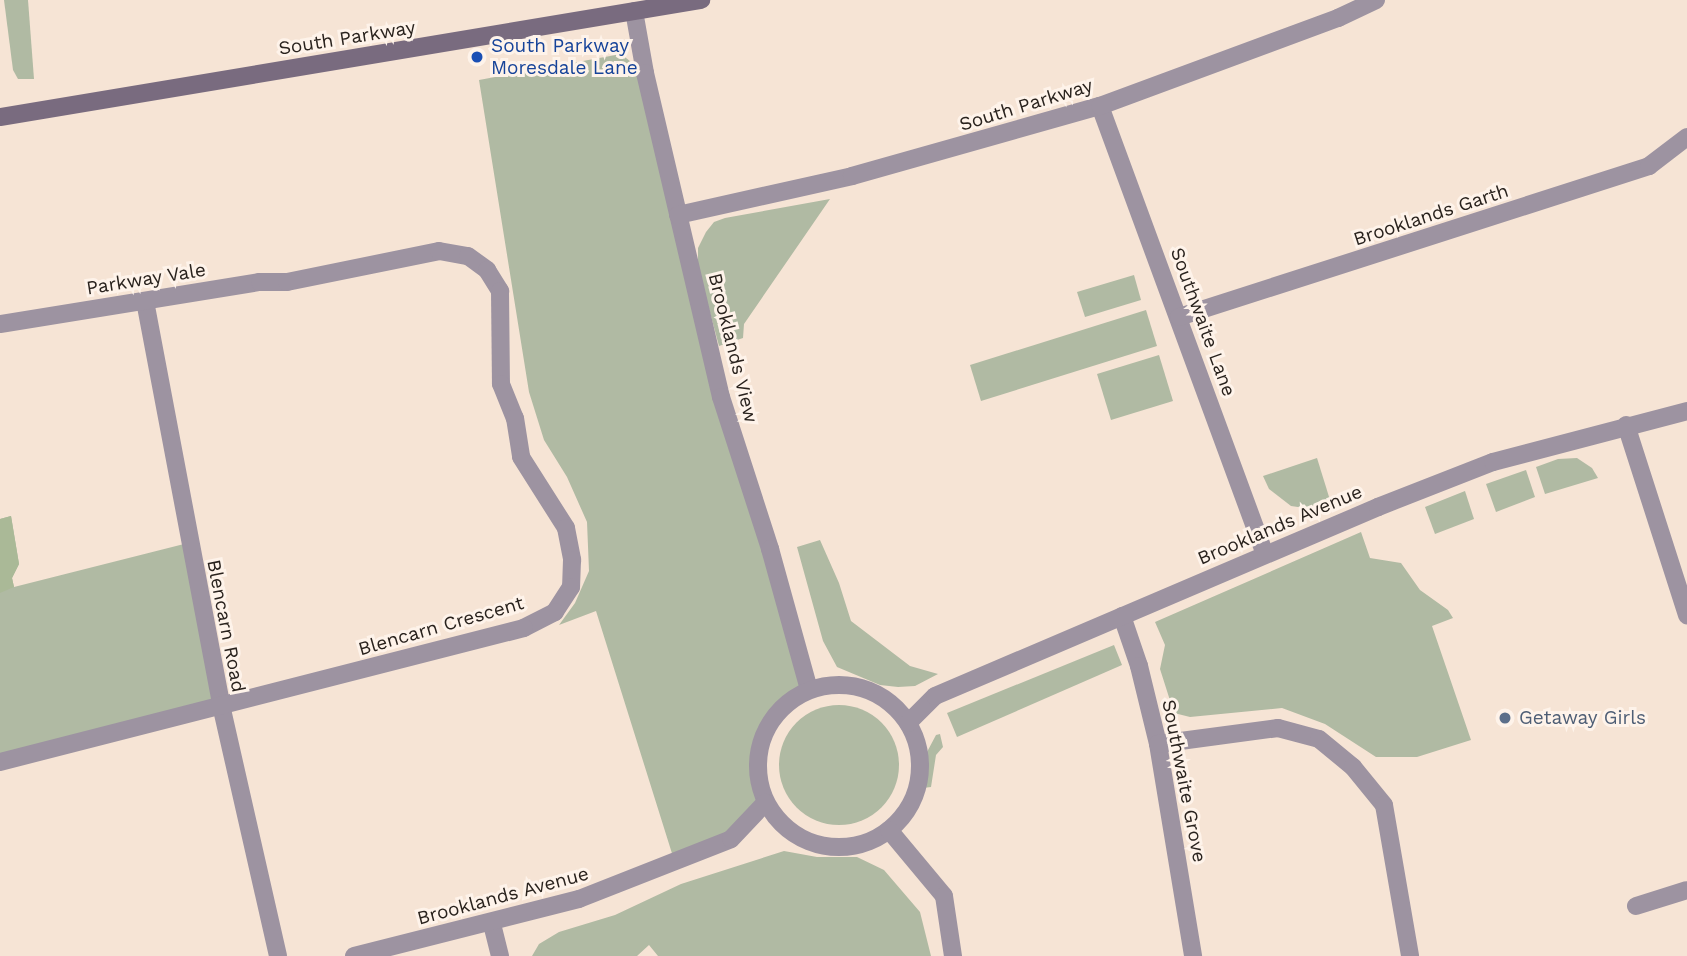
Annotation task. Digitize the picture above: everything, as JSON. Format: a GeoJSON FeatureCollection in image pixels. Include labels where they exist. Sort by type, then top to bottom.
{"type":"FeatureCollection","features":[{"type":"Feature","properties":{"kind":"street","name":"South Parkway"},"geometry":{"type":"LineString","coordinates":[[0,117],[702,0]]}},
{"type":"Feature","properties":{"kind":"street","name":"South Parkway"},"geometry":{"type":"LineString","coordinates":[[678,215],[865,173],[1100,106],[1338,18],[1376,0]]}},
{"type":"Feature","properties":{"kind":"street","name":"Brooklands View"},"geometry":{"type":"LineString","coordinates":[[634,11],[721,397],[770,549],[809,690]]}},
{"type":"Feature","properties":{"kind":"street","name":"Southwaite Lane"},"geometry":{"type":"LineString","coordinates":[[1100,106],[1265,554]]}},
{"type":"Feature","properties":{"kind":"street","name":"Brooklands Garth"},"geometry":{"type":"LineString","coordinates":[[1179,317],[1649,166],[1687,137]]}},
{"type":"Feature","properties":{"kind":"street","name":"Parkway Vale"},"geometry":{"type":"LineString","coordinates":[[0,324],[260,282],[287,282],[439,251],[468,256]]}},
{"type":"Feature","properties":{"kind":"street","name":"Blencarn Crescent"},"geometry":{"type":"LineString","coordinates":[[0,762],[524,628],[555,612],[571,587],[572,560],[566,528],[521,457],[515,418],[502,384],[500,291],[487,270],[468,256]]}},
{"type":"Feature","properties":{"kind":"street","name":"Blencarn Road"},"geometry":{"type":"LineString","coordinates":[[145,302],[220,705],[278,956]]}},
{"type":"Feature","properties":{"kind":"street","name":"Brooklands Avenue"},"geometry":{"type":"LineString","coordinates":[[908,723],[935,696],[1265,554],[1493,462],[1687,411]]}},
{"type":"Feature","properties":{"kind":"street"},"geometry":{"type":"LineString","coordinates":[[1626,425],[1687,615]]}},
{"type":"Feature","properties":{"kind":"street","name":"Southwaite Grove"},"geometry":{"type":"LineString","coordinates":[[1122,616],[1139,666],[1158,744],[1193,956]]}},
{"type":"Feature","properties":{"kind":"street"},"geometry":{"type":"LineString","coordinates":[[831,685],[853,686],[875,693],[894,705],[908,723],[919,756],[916,792],[906,813],[889,830],[869,842],[845,848],[821,846],[798,837],[779,822],[765,803],[757,768],[761,740],[775,715],[796,696],[809,690],[831,685]]}},
{"type":"Feature","properties":{"kind":"street"},"geometry":{"type":"LineString","coordinates":[[1158,744],[1278,728],[1319,739],[1344,760],[1384,805],[1410,956]]}},
{"type":"Feature","properties":{"kind":"street","name":"Brooklands Avenue"},"geometry":{"type":"LineString","coordinates":[[354,956],[492,924],[579,900],[731,839],[765,803]]}},
{"type":"Feature","properties":{"kind":"street"},"geometry":{"type":"LineString","coordinates":[[889,830],[944,896],[953,956]]}},
{"type":"Feature","properties":{"kind":"street"},"geometry":{"type":"LineString","coordinates":[[1636,906],[1687,890]]}},
{"type":"Feature","properties":{"kind":"street"},"geometry":{"type":"LineString","coordinates":[[492,924],[500,956]]}},
{"type":"Feature","properties":{"kind":"green space"},"geometry":{"type":"Polygon","coordinates":[[[4,0],[28,0],[34,79],[18,79],[13,70],[4,0]]]}},
{"type":"Feature","properties":{"kind":"green space"},"geometry":{"type":"Polygon","coordinates":[[[621,54],[645,73],[678,215],[809,690],[796,696],[775,715],[761,740],[757,768],[762,795],[731,839],[675,863],[596,611],[559,625],[575,603],[589,571],[587,522],[567,477],[544,440],[529,392],[479,80],[621,54]]]}},
{"type":"Feature","properties":{"kind":"green space"},"geometry":{"type":"Polygon","coordinates":[[[830,199],[744,324],[743,338],[719,346],[698,268],[698,248],[706,232],[714,222],[725,218],[830,199]]]}},
{"type":"Feature","properties":{"kind":"green space"},"geometry":{"type":"Polygon","coordinates":[[[1134,275],[1141,300],[1085,317],[1077,292],[1134,275]]]}},
{"type":"Feature","properties":{"kind":"green space"},"geometry":{"type":"Polygon","coordinates":[[[1146,310],[1157,346],[981,401],[970,365],[1146,310]]]}},
{"type":"Feature","properties":{"kind":"green space"},"geometry":{"type":"Polygon","coordinates":[[[1159,355],[1173,401],[1111,420],[1097,374],[1159,355]]]}},
{"type":"Feature","properties":{"kind":"green space"},"geometry":{"type":"Polygon","coordinates":[[[1317,458],[1330,500],[1305,508],[1291,506],[1269,489],[1263,476],[1317,458]]]}},
{"type":"Feature","properties":{"kind":"green space"},"geometry":{"type":"Polygon","coordinates":[[[1577,458],[1592,468],[1598,478],[1545,494],[1536,467],[1558,459],[1577,458]]]}},
{"type":"Feature","properties":{"kind":"green space"},"geometry":{"type":"Polygon","coordinates":[[[1526,470],[1535,497],[1496,512],[1486,484],[1526,470]]]}},
{"type":"Feature","properties":{"kind":"green space"},"geometry":{"type":"Polygon","coordinates":[[[1465,491],[1474,519],[1435,534],[1425,507],[1465,491]]]}},
{"type":"Feature","properties":{"kind":"green space"},"geometry":{"type":"Polygon","coordinates":[[[11,516],[19,564],[12,578],[14,587],[188,543],[221,705],[0,762],[0,519],[11,516]]]}},
{"type":"Feature","properties":{"kind":"green space"},"geometry":{"type":"Polygon","coordinates":[[[11,516],[19,564],[12,578],[14,587],[0,593],[0,519],[11,516]]]}},
{"type":"Feature","properties":{"kind":"green space"},"geometry":{"type":"Polygon","coordinates":[[[1361,532],[1370,558],[1401,563],[1420,590],[1448,610],[1453,618],[1432,626],[1471,740],[1417,757],[1376,757],[1325,724],[1282,708],[1190,717],[1174,713],[1160,669],[1165,645],[1155,622],[1361,532]]]}},
{"type":"Feature","properties":{"kind":"green space"},"geometry":{"type":"Polygon","coordinates":[[[820,540],[839,583],[851,621],[910,666],[938,674],[915,686],[898,687],[880,685],[837,667],[823,641],[797,547],[820,540]]]}},
{"type":"Feature","properties":{"kind":"green space"},"geometry":{"type":"Polygon","coordinates":[[[1114,645],[1122,665],[957,737],[947,713],[1114,645]]]}},
{"type":"Feature","properties":{"kind":"green space"},"geometry":{"type":"Polygon","coordinates":[[[839,705],[862,710],[881,723],[894,742],[899,765],[894,788],[881,807],[862,820],[839,825],[816,820],[797,807],[784,788],[779,765],[784,742],[797,723],[816,710],[839,705]]]}},
{"type":"Feature","properties":{"kind":"green space"},"geometry":{"type":"Polygon","coordinates":[[[940,734],[943,747],[936,755],[931,787],[923,788],[927,752],[936,735],[940,734]]]}},
{"type":"Feature","properties":{"kind":"green space"},"geometry":{"type":"Polygon","coordinates":[[[784,851],[817,857],[857,857],[884,870],[920,912],[931,956],[658,956],[649,945],[637,956],[532,956],[539,944],[559,932],[615,915],[681,884],[784,851]]]}},
{"type":"Feature","properties":{"kind":"place","name":"South Parkway Moresdale Lane"},"geometry":{"type":"Point","coordinates":[477,57]}},
{"type":"Feature","properties":{"kind":"place","name":"Getaway Girls"},"geometry":{"type":"Point","coordinates":[1505,718]}}]}
